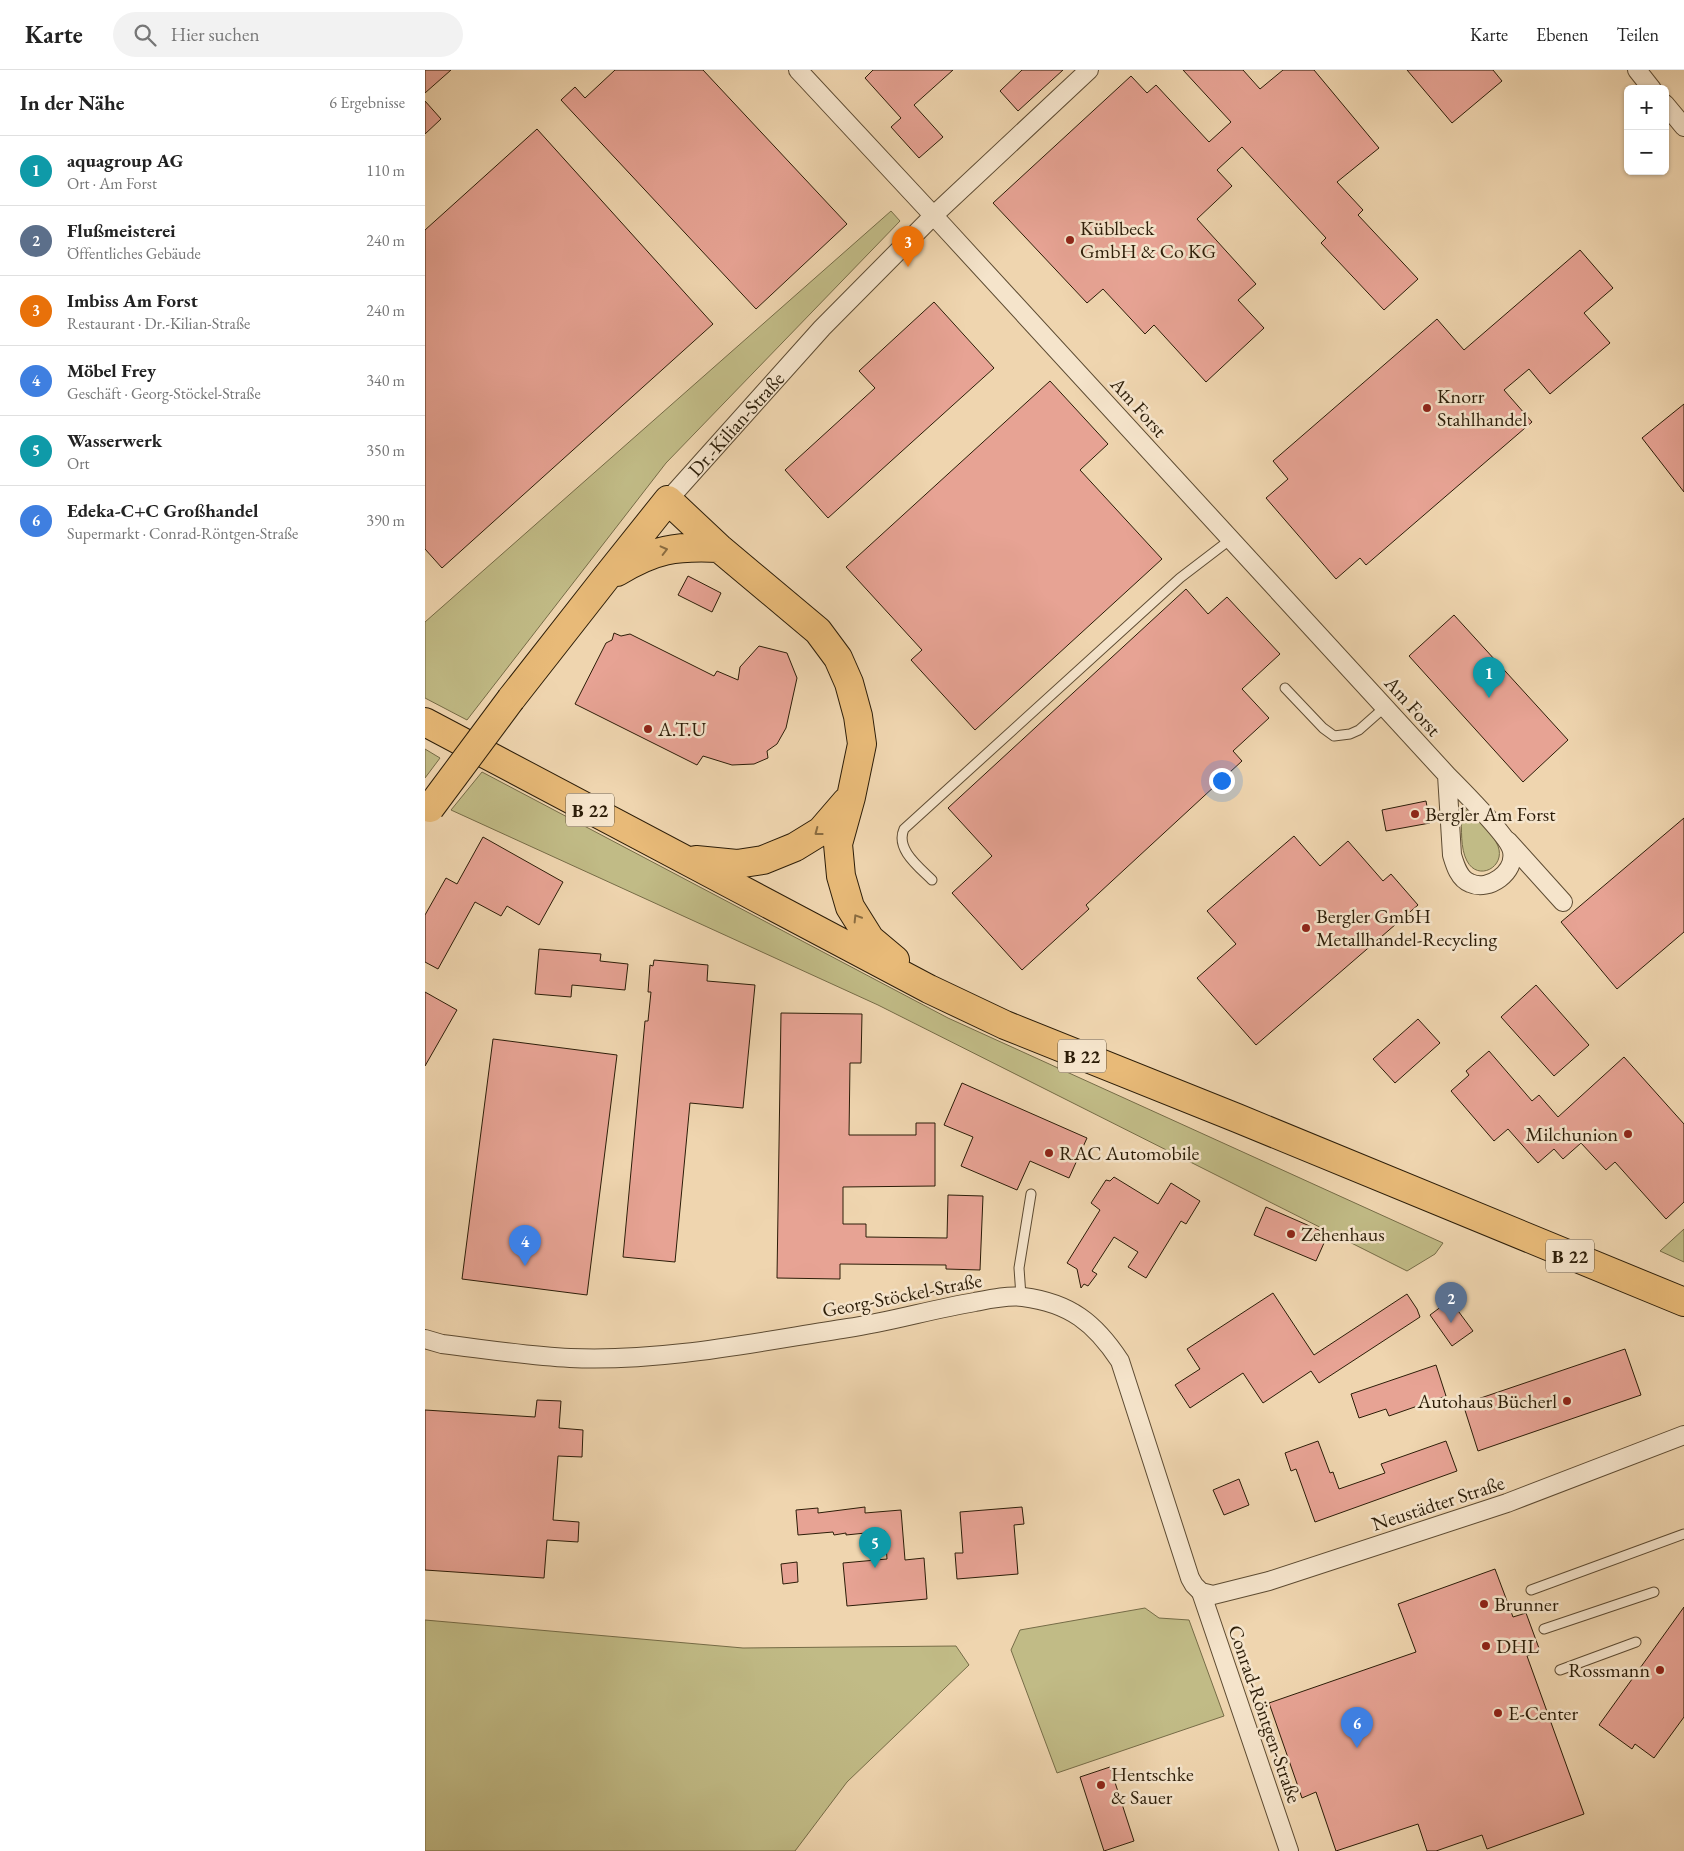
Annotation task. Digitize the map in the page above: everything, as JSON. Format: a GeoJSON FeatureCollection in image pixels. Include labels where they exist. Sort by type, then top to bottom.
{"type":"FeatureCollection","features":[{"type":"Feature","properties":{"kind":"main road"},"geometry":{"type":"LineString","coordinates":[[668,500],[719,548],[818,631],[838,658],[849,683],[858,716],[862,744],[851,797],[838,844],[841,876],[850,907],[870,939],[929,989]]}},
{"type":"Feature","properties":{"kind":"main road","name":"Dr.-Kilian-Straße"},"geometry":{"type":"LineString","coordinates":[[427,811],[511,699],[668,500]]}},
{"type":"Feature","properties":{"kind":"main road"},"geometry":{"type":"LineString","coordinates":[[605,579],[652,553],[689,546],[719,548]]}},
{"type":"Feature","properties":{"kind":"main road","name":"B 22"},"geometry":{"type":"LineString","coordinates":[[425,722],[929,989],[1005,1025],[1684,1302]]}},
{"type":"Feature","properties":{"kind":"main road"},"geometry":{"type":"LineString","coordinates":[[683,858],[737,864],[763,860],[795,847],[821,831],[851,797]]}},
{"type":"Feature","properties":{"kind":"street","name":"Am Forst"},"geometry":{"type":"LineString","coordinates":[[798,70],[1563,902]]}},
{"type":"Feature","properties":{"kind":"street","name":"Dr.-Kilian-Straße"},"geometry":{"type":"LineString","coordinates":[[668,500],[822,328],[933,215],[1089,70]]}},
{"type":"Feature","properties":{"kind":"street"},"geometry":{"type":"LineString","coordinates":[[1637,70],[1649,85]]}},
{"type":"Feature","properties":{"kind":"street"},"geometry":{"type":"LineString","coordinates":[[1669,109],[1684,127]]}},
{"type":"Feature","properties":{"kind":"street"},"geometry":{"type":"LineString","coordinates":[[1447,775],[1452,855],[1461,875],[1470,883],[1481,885],[1492,883],[1504,875],[1511,863],[1512,852],[1506,838]]}},
{"type":"Feature","properties":{"kind":"street","name":"Georg-Stöckel-Straße"},"geometry":{"type":"LineString","coordinates":[[425,1339],[442,1344],[569,1358],[621,1357],[705,1351],[853,1328],[991,1299],[1021,1296],[1051,1302],[1067,1308],[1089,1322],[1120,1361],[1190,1578],[1201,1592]]}},
{"type":"Feature","properties":{"kind":"street","name":"Neustädter Straße"},"geometry":{"type":"LineString","coordinates":[[1201,1592],[1213,1595],[1221,1594],[1296,1572],[1507,1503],[1684,1435]]}},
{"type":"Feature","properties":{"kind":"street","name":"Conrad-Röntgen-Straße"},"geometry":{"type":"LineString","coordinates":[[1201,1592],[1289,1851]]}},
{"type":"Feature","properties":{"kind":"lane"},"geometry":{"type":"LineString","coordinates":[[932,880],[907,853],[901,843],[901,836],[905,829],[1180,578],[1231,539]]}},
{"type":"Feature","properties":{"kind":"lane"},"geometry":{"type":"LineString","coordinates":[[1285,688],[1323,728],[1334,736],[1350,734],[1359,730],[1385,707]]}},
{"type":"Feature","properties":{"kind":"lane"},"geometry":{"type":"LineString","coordinates":[[1021,1296],[1019,1268],[1031,1194]]}},
{"type":"Feature","properties":{"kind":"lane"},"geometry":{"type":"LineString","coordinates":[[1531,1590],[1684,1534]]}},
{"type":"Feature","properties":{"kind":"lane"},"geometry":{"type":"LineString","coordinates":[[1544,1629],[1654,1592]]}},
{"type":"Feature","properties":{"kind":"lane"},"geometry":{"type":"LineString","coordinates":[[1560,1670],[1636,1642]]}},
{"type":"Feature","properties":{"kind":"shaded area"},"geometry":{"type":"Polygon","coordinates":[[[891,211],[900,221],[666,463],[467,720],[425,698],[425,622],[891,211]]]}},
{"type":"Feature","properties":{"kind":"shaded area"},"geometry":{"type":"Polygon","coordinates":[[[425,749],[440,758],[425,778],[425,749]]]}},
{"type":"Feature","properties":{"kind":"shaded area"},"geometry":{"type":"Polygon","coordinates":[[[482,772],[948,1018],[1443,1243],[1435,1254],[1407,1271],[878,1005],[451,810],[482,772]]]}},
{"type":"Feature","properties":{"kind":"shaded area"},"geometry":{"type":"Polygon","coordinates":[[[1463,810],[1468,810],[1481,823],[1493,836],[1498,846],[1498,860],[1495,866],[1490,869],[1478,870],[1467,861],[1463,850],[1462,838],[1461,815],[1463,810]]]}},
{"type":"Feature","properties":{"kind":"shaded area"},"geometry":{"type":"Polygon","coordinates":[[[1684,1229],[1684,1262],[1660,1251],[1684,1229]]]}},
{"type":"Feature","properties":{"kind":"shaded area"},"geometry":{"type":"Polygon","coordinates":[[[1145,1608],[1159,1618],[1189,1620],[1224,1716],[1057,1773],[1011,1650],[1020,1630],[1145,1608]]]}},
{"type":"Feature","properties":{"kind":"shaded area"},"geometry":{"type":"Polygon","coordinates":[[[425,1620],[743,1648],[956,1646],[969,1665],[847,1782],[795,1851],[425,1851],[425,1620]]]}},
{"type":"Feature","properties":{"kind":"building"},"geometry":{"type":"Polygon","coordinates":[[[425,70],[451,70],[425,93],[425,70]]]}},
{"type":"Feature","properties":{"kind":"building"},"geometry":{"type":"Polygon","coordinates":[[[615,70],[703,70],[847,224],[756,309],[561,100],[575,87],[585,98],[615,70]]]}},
{"type":"Feature","properties":{"kind":"building"},"geometry":{"type":"Polygon","coordinates":[[[873,70],[953,70],[914,105],[943,137],[919,158],[891,127],[901,118],[865,78],[873,70]]]}},
{"type":"Feature","properties":{"kind":"building"},"geometry":{"type":"Polygon","coordinates":[[[1022,70],[1063,70],[1018,111],[1000,91],[1022,70]]]}},
{"type":"Feature","properties":{"kind":"building"},"geometry":{"type":"Polygon","coordinates":[[[1183,70],[1243,70],[1260,89],[1283,70],[1314,70],[1379,148],[1337,182],[1363,210],[1358,215],[1418,279],[1384,310],[1321,243],[1326,238],[1242,147],[1217,170],[1232,186],[1197,219],[1256,284],[1238,300],[1264,328],[1206,382],[1154,325],[1145,334],[1103,289],[1087,303],[993,203],[1131,76],[1147,93],[1156,85],[1209,142],[1231,122],[1183,70]]]}},
{"type":"Feature","properties":{"kind":"building"},"geometry":{"type":"Polygon","coordinates":[[[1407,70],[1493,70],[1502,81],[1452,123],[1407,70]]]}},
{"type":"Feature","properties":{"kind":"building"},"geometry":{"type":"Polygon","coordinates":[[[425,101],[441,119],[425,134],[425,101]]]}},
{"type":"Feature","properties":{"kind":"building"},"geometry":{"type":"Polygon","coordinates":[[[537,129],[713,324],[442,568],[425,549],[425,230],[537,129]]]}},
{"type":"Feature","properties":{"kind":"building","name":"Knorr Stahlhandel"},"geometry":{"type":"Polygon","coordinates":[[[1580,250],[1613,288],[1584,313],[1610,343],[1550,394],[1529,369],[1504,390],[1532,422],[1366,565],[1360,558],[1336,579],[1266,498],[1288,479],[1273,461],[1437,319],[1464,350],[1580,250]]]}},
{"type":"Feature","properties":{"kind":"building"},"geometry":{"type":"Polygon","coordinates":[[[934,302],[994,368],[828,518],[785,470],[875,388],[859,371],[934,302]]]}},
{"type":"Feature","properties":{"kind":"building"},"geometry":{"type":"Polygon","coordinates":[[[1050,381],[1108,444],[1080,470],[1162,559],[975,730],[911,660],[922,650],[846,567],[1050,381]]]}},
{"type":"Feature","properties":{"kind":"building"},"geometry":{"type":"Polygon","coordinates":[[[1684,404],[1684,492],[1642,438],[1684,404]]]}},
{"type":"Feature","properties":{"kind":"building"},"geometry":{"type":"Polygon","coordinates":[[[688,576],[721,593],[712,612],[678,595],[688,576]]]}},
{"type":"Feature","properties":{"kind":"building"},"geometry":{"type":"Polygon","coordinates":[[[1186,589],[1208,614],[1227,597],[1280,654],[1242,689],[1269,718],[1233,751],[1242,761],[1086,905],[1089,909],[1022,970],[952,893],[992,856],[948,808],[1186,589]]]}},
{"type":"Feature","properties":{"kind":"building"},"geometry":{"type":"Polygon","coordinates":[[[1454,615],[1568,740],[1523,782],[1409,656],[1454,615]]]}},
{"type":"Feature","properties":{"kind":"building"},"geometry":{"type":"Polygon","coordinates":[[[614,633],[621,636],[630,634],[714,676],[717,671],[738,680],[740,667],[759,646],[787,653],[797,678],[786,728],[777,744],[767,751],[768,758],[754,764],[732,765],[703,756],[697,765],[575,704],[606,643],[612,640],[614,633]]]}},
{"type":"Feature","properties":{"kind":"building"},"geometry":{"type":"Polygon","coordinates":[[[1426,801],[1430,823],[1386,831],[1382,810],[1426,801]]]}},
{"type":"Feature","properties":{"kind":"building"},"geometry":{"type":"Polygon","coordinates":[[[1684,818],[1684,932],[1617,989],[1561,922],[1684,818]]]}},
{"type":"Feature","properties":{"kind":"building","name":"Bergler GmbH Metallhandel-Recycling"},"geometry":{"type":"Polygon","coordinates":[[[1294,836],[1320,866],[1348,841],[1383,881],[1391,874],[1418,905],[1256,1045],[1197,978],[1236,944],[1207,911],[1294,836]]]}},
{"type":"Feature","properties":{"kind":"building"},"geometry":{"type":"Polygon","coordinates":[[[483,837],[563,882],[539,925],[507,906],[501,916],[475,902],[438,969],[425,962],[425,915],[446,878],[457,884],[483,837]]]}},
{"type":"Feature","properties":{"kind":"building"},"geometry":{"type":"Polygon","coordinates":[[[539,949],[601,954],[600,961],[628,964],[625,990],[572,985],[571,997],[535,994],[539,949]]]}},
{"type":"Feature","properties":{"kind":"building"},"geometry":{"type":"Polygon","coordinates":[[[654,960],[708,965],[707,981],[755,985],[743,1108],[690,1103],[675,1262],[623,1257],[645,1021],[648,1021],[651,992],[648,992],[650,965],[653,966],[654,960]]]}},
{"type":"Feature","properties":{"kind":"building"},"geometry":{"type":"Polygon","coordinates":[[[1536,985],[1589,1045],[1554,1076],[1501,1017],[1536,985]]]}},
{"type":"Feature","properties":{"kind":"building"},"geometry":{"type":"Polygon","coordinates":[[[425,992],[457,1010],[425,1066],[425,992]]]}},
{"type":"Feature","properties":{"kind":"building"},"geometry":{"type":"Polygon","coordinates":[[[781,1013],[862,1014],[861,1063],[850,1063],[849,1135],[916,1135],[916,1123],[935,1123],[935,1186],[843,1187],[843,1224],[866,1224],[866,1237],[947,1238],[948,1195],[983,1196],[980,1270],[946,1269],[946,1265],[840,1264],[840,1279],[777,1278],[781,1013]]]}},
{"type":"Feature","properties":{"kind":"building"},"geometry":{"type":"Polygon","coordinates":[[[1418,1019],[1440,1043],[1395,1083],[1373,1059],[1418,1019]]]}},
{"type":"Feature","properties":{"kind":"building"},"geometry":{"type":"Polygon","coordinates":[[[493,1039],[617,1055],[587,1295],[462,1279],[493,1039]]]}},
{"type":"Feature","properties":{"kind":"building","name":"Milchunion"},"geometry":{"type":"Polygon","coordinates":[[[1489,1051],[1532,1101],[1539,1095],[1558,1117],[1624,1057],[1684,1124],[1684,1202],[1666,1219],[1615,1162],[1606,1170],[1581,1143],[1563,1159],[1554,1149],[1538,1163],[1508,1129],[1494,1141],[1451,1091],[1469,1075],[1466,1071],[1489,1051]]]}},
{"type":"Feature","properties":{"kind":"building"},"geometry":{"type":"Polygon","coordinates":[[[962,1083],[1087,1138],[1069,1178],[1030,1161],[1017,1190],[961,1166],[973,1137],[944,1125],[962,1083]]]}},
{"type":"Feature","properties":{"kind":"building"},"geometry":{"type":"Polygon","coordinates":[[[1114,1177],[1158,1204],[1171,1183],[1200,1201],[1186,1224],[1181,1221],[1146,1278],[1128,1267],[1138,1252],[1114,1237],[1092,1271],[1097,1274],[1088,1286],[1084,1284],[1081,1288],[1077,1269],[1067,1263],[1100,1210],[1091,1203],[1106,1180],[1110,1181],[1114,1177]]]}},
{"type":"Feature","properties":{"kind":"building","name":"Zehenhaus"},"geometry":{"type":"Polygon","coordinates":[[[1266,1207],[1328,1234],[1316,1261],[1254,1235],[1266,1207]]]}},
{"type":"Feature","properties":{"kind":"building"},"geometry":{"type":"Polygon","coordinates":[[[1273,1293],[1314,1355],[1407,1294],[1420,1317],[1319,1383],[1311,1371],[1263,1403],[1243,1373],[1190,1408],[1175,1385],[1200,1369],[1187,1349],[1273,1293]]]}},
{"type":"Feature","properties":{"kind":"building"},"geometry":{"type":"Polygon","coordinates":[[[1450,1300],[1473,1331],[1452,1346],[1430,1315],[1450,1300]]]}},
{"type":"Feature","properties":{"kind":"building"},"geometry":{"type":"Polygon","coordinates":[[[1625,1349],[1641,1395],[1478,1451],[1463,1404],[1625,1349]]]}},
{"type":"Feature","properties":{"kind":"building"},"geometry":{"type":"Polygon","coordinates":[[[1436,1365],[1446,1396],[1389,1416],[1386,1409],[1359,1418],[1351,1394],[1436,1365]]]}},
{"type":"Feature","properties":{"kind":"building"},"geometry":{"type":"Polygon","coordinates":[[[537,1400],[561,1401],[559,1428],[583,1430],[582,1457],[558,1456],[553,1520],[579,1522],[578,1542],[547,1540],[544,1578],[425,1570],[425,1410],[535,1417],[537,1400]]]}},
{"type":"Feature","properties":{"kind":"building"},"geometry":{"type":"Polygon","coordinates":[[[1318,1441],[1330,1473],[1333,1472],[1339,1489],[1385,1473],[1381,1464],[1446,1441],[1457,1471],[1315,1522],[1296,1469],[1291,1471],[1285,1453],[1318,1441]]]}},
{"type":"Feature","properties":{"kind":"building"},"geometry":{"type":"Polygon","coordinates":[[[1239,1479],[1249,1505],[1224,1515],[1213,1490],[1239,1479]]]}},
{"type":"Feature","properties":{"kind":"building"},"geometry":{"type":"Polygon","coordinates":[[[865,1507],[865,1513],[901,1510],[905,1560],[924,1558],[927,1599],[847,1606],[843,1563],[887,1559],[885,1531],[846,1535],[846,1533],[834,1535],[833,1532],[798,1535],[796,1510],[818,1508],[818,1513],[865,1507]]]}},
{"type":"Feature","properties":{"kind":"building"},"geometry":{"type":"Polygon","coordinates":[[[1022,1507],[1024,1524],[1014,1525],[1018,1574],[957,1579],[955,1553],[963,1553],[960,1512],[1022,1507]]]}},
{"type":"Feature","properties":{"kind":"building"},"geometry":{"type":"Polygon","coordinates":[[[797,1562],[798,1582],[783,1584],[781,1564],[797,1562]]]}},
{"type":"Feature","properties":{"kind":"building"},"geometry":{"type":"Polygon","coordinates":[[[1495,1569],[1513,1617],[1526,1613],[1540,1651],[1527,1656],[1584,1814],[1487,1849],[1482,1835],[1436,1851],[1427,1851],[1418,1824],[1336,1851],[1316,1792],[1302,1798],[1269,1703],[1416,1652],[1398,1604],[1495,1569]]]}},
{"type":"Feature","properties":{"kind":"building"},"geometry":{"type":"Polygon","coordinates":[[[1684,1607],[1684,1717],[1654,1758],[1635,1744],[1632,1749],[1599,1725],[1684,1607]]]}},
{"type":"Feature","properties":{"kind":"building"},"geometry":{"type":"Polygon","coordinates":[[[1110,1767],[1134,1841],[1104,1851],[1080,1777],[1110,1767]]]}},
{"type":"Feature","properties":{"kind":"place","name":"Küblbeck GmbH & Co KG"},"geometry":{"type":"Point","coordinates":[1070,240]}},
{"type":"Feature","properties":{"kind":"place","name":"Imbiss Am Forst"},"geometry":{"type":"Point","coordinates":[908,267]}},
{"type":"Feature","properties":{"kind":"place","name":"Knorr Stahlhandel"},"geometry":{"type":"Point","coordinates":[1427,408]}},
{"type":"Feature","properties":{"kind":"place","name":"aquagroup AG"},"geometry":{"type":"Point","coordinates":[1489,698]}},
{"type":"Feature","properties":{"kind":"place","name":"A.T.U"},"geometry":{"type":"Point","coordinates":[648,729]}},
{"type":"Feature","properties":{"kind":"place","name":"Bergler Am Forst"},"geometry":{"type":"Point","coordinates":[1415,814]}},
{"type":"Feature","properties":{"kind":"place","name":"Bergler GmbH Metallhandel-Recycling"},"geometry":{"type":"Point","coordinates":[1306,928]}},
{"type":"Feature","properties":{"kind":"place","name":"Milchunion"},"geometry":{"type":"Point","coordinates":[1628,1134]}},
{"type":"Feature","properties":{"kind":"place","name":"RAC Automobile"},"geometry":{"type":"Point","coordinates":[1049,1153]}},
{"type":"Feature","properties":{"kind":"place","name":"Zehenhaus"},"geometry":{"type":"Point","coordinates":[1291,1234]}},
{"type":"Feature","properties":{"kind":"place","name":"Möbel Frey"},"geometry":{"type":"Point","coordinates":[525,1266]}},
{"type":"Feature","properties":{"kind":"place","name":"Flußmeisterei"},"geometry":{"type":"Point","coordinates":[1451,1323]}},
{"type":"Feature","properties":{"kind":"place","name":"Autohaus Bücherl"},"geometry":{"type":"Point","coordinates":[1567,1401]}},
{"type":"Feature","properties":{"kind":"place","name":"Wasserwerk"},"geometry":{"type":"Point","coordinates":[875,1568]}},
{"type":"Feature","properties":{"kind":"place","name":"Brunner"},"geometry":{"type":"Point","coordinates":[1484,1604]}},
{"type":"Feature","properties":{"kind":"place","name":"DHL"},"geometry":{"type":"Point","coordinates":[1486,1646]}},
{"type":"Feature","properties":{"kind":"place","name":"Rossmann"},"geometry":{"type":"Point","coordinates":[1660,1670]}},
{"type":"Feature","properties":{"kind":"place","name":"E-Center"},"geometry":{"type":"Point","coordinates":[1498,1713]}},
{"type":"Feature","properties":{"kind":"place","name":"Edeka-C+C Großhandel"},"geometry":{"type":"Point","coordinates":[1357,1748]}},
{"type":"Feature","properties":{"kind":"place","name":"Hentschke & Sauer"},"geometry":{"type":"Point","coordinates":[1101,1785]}}]}
